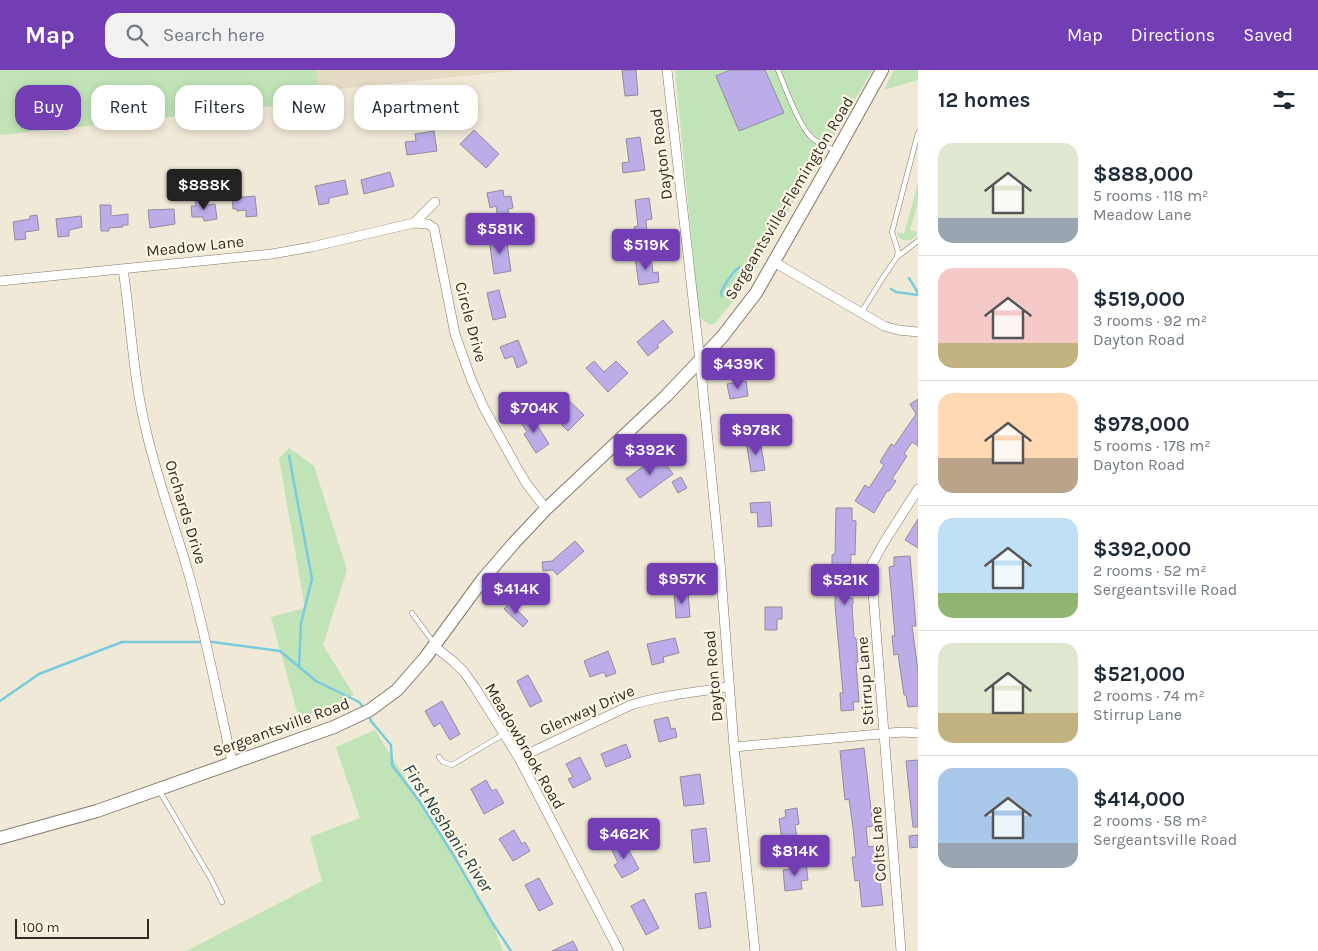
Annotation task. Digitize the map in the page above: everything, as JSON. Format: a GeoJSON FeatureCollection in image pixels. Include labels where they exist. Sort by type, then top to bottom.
{"type":"FeatureCollection","features":[{"type":"Feature","properties":{"kind":"main road","name":"Sergeantsville-Flemington Road"},"geometry":{"type":"LineString","coordinates":[[700,361],[722,337],[756,293],[838,151],[882,70]]}},
{"type":"Feature","properties":{"kind":"main road","name":"Sergeantsville Road"},"geometry":{"type":"LineString","coordinates":[[0,838],[97,810],[158,789],[334,727],[370,710],[396,690],[420,664],[483,579],[514,542],[700,361]]}},
{"type":"Feature","properties":{"kind":"street","name":"Dayton Road"},"geometry":{"type":"LineString","coordinates":[[667,70],[700,361],[720,562],[734,747],[754,951]]}},
{"type":"Feature","properties":{"kind":"street"},"geometry":{"type":"LineString","coordinates":[[414,223],[436,202]]}},
{"type":"Feature","properties":{"kind":"street","name":"Meadow Lane"},"geometry":{"type":"LineString","coordinates":[[0,282],[272,254],[414,223]]}},
{"type":"Feature","properties":{"kind":"street","name":"Circle Drive"},"geometry":{"type":"LineString","coordinates":[[414,223],[428,224],[434,228],[454,327],[471,379],[484,408],[516,466],[526,483],[546,509]]}},
{"type":"Feature","properties":{"kind":"street"},"geometry":{"type":"LineString","coordinates":[[774,262],[884,326],[898,330],[918,332]]}},
{"type":"Feature","properties":{"kind":"street","name":"Orchards Drive"},"geometry":{"type":"LineString","coordinates":[[123,269],[138,391],[145,428],[201,618],[232,762]]}},
{"type":"Feature","properties":{"kind":"street","name":"Stirrup Lane"},"geometry":{"type":"LineString","coordinates":[[884,734],[872,589],[872,564],[918,489]]}},
{"type":"Feature","properties":{"kind":"street","name":"Meadowbrook Road"},"geometry":{"type":"LineString","coordinates":[[435,645],[464,672],[519,758],[619,951]]}},
{"type":"Feature","properties":{"kind":"street","name":"Glenway Drive"},"geometry":{"type":"LineString","coordinates":[[519,758],[631,705],[664,697],[729,687]]}},
{"type":"Feature","properties":{"kind":"street"},"geometry":{"type":"LineString","coordinates":[[734,747],[902,732],[918,733]]}},
{"type":"Feature","properties":{"kind":"street","name":"Colts Lane"},"geometry":{"type":"LineString","coordinates":[[884,734],[901,951]]}},
{"type":"Feature","properties":{"kind":"lane"},"geometry":{"type":"LineString","coordinates":[[778,70],[797,116],[811,138],[821,145],[838,151]]}},
{"type":"Feature","properties":{"kind":"lane"},"geometry":{"type":"LineString","coordinates":[[897,257],[898,251],[892,232],[918,133]]}},
{"type":"Feature","properties":{"kind":"lane"},"geometry":{"type":"LineString","coordinates":[[861,313],[897,257],[918,241]]}},
{"type":"Feature","properties":{"kind":"lane"},"geometry":{"type":"LineString","coordinates":[[412,613],[435,645]]}},
{"type":"Feature","properties":{"kind":"lane"},"geometry":{"type":"LineString","coordinates":[[438,757],[443,762],[452,765],[504,734]]}},
{"type":"Feature","properties":{"kind":"lane"},"geometry":{"type":"LineString","coordinates":[[158,789],[211,879],[222,902]]}},
{"type":"Feature","properties":{"kind":"shaded area"},"geometry":{"type":"Polygon","coordinates":[[[316,70],[521,70],[377,85],[354,85],[354,87],[344,88],[344,85],[318,85],[316,70]]]}},
{"type":"Feature","properties":{"kind":"green space"},"geometry":{"type":"Polygon","coordinates":[[[0,70],[316,70],[318,85],[273,85],[273,106],[263,107],[263,85],[175,85],[175,116],[165,118],[165,85],[91,85],[91,125],[81,126],[81,85],[15,85],[15,130],[47,130],[0,135],[0,70]]]}},
{"type":"Feature","properties":{"kind":"green space"},"geometry":{"type":"Polygon","coordinates":[[[675,70],[872,70],[833,138],[826,138],[817,150],[818,159],[747,284],[715,323],[710,325],[700,318],[698,305],[675,70]]]}},
{"type":"Feature","properties":{"kind":"green space"},"geometry":{"type":"Polygon","coordinates":[[[894,70],[918,70],[918,80],[884,90],[894,70]]]}},
{"type":"Feature","properties":{"kind":"green space"},"geometry":{"type":"Polygon","coordinates":[[[918,183],[918,202],[910,230],[917,232],[917,235],[912,239],[904,240],[897,234],[898,232],[904,234],[918,183]]]}},
{"type":"Feature","properties":{"kind":"green space"},"geometry":{"type":"Polygon","coordinates":[[[289,448],[314,466],[347,570],[323,645],[354,695],[299,719],[271,617],[305,608],[279,458],[289,448]]]}},
{"type":"Feature","properties":{"kind":"green space"},"geometry":{"type":"Polygon","coordinates":[[[375,730],[487,910],[503,951],[186,951],[322,881],[310,837],[360,818],[336,747],[375,730]]]}},
{"type":"Feature","properties":{"kind":"building"},"geometry":{"type":"Polygon","coordinates":[[[622,70],[636,70],[638,95],[625,96],[622,70]]]}},
{"type":"Feature","properties":{"kind":"building"},"geometry":{"type":"Polygon","coordinates":[[[730,70],[765,70],[784,113],[739,131],[716,76],[730,70]]]}},
{"type":"Feature","properties":{"kind":"building"},"geometry":{"type":"Polygon","coordinates":[[[474,130],[499,154],[486,168],[460,144],[474,130]]]}},
{"type":"Feature","properties":{"kind":"building"},"geometry":{"type":"Polygon","coordinates":[[[434,131],[437,151],[407,155],[405,142],[416,141],[415,134],[434,131]]]}},
{"type":"Feature","properties":{"kind":"building"},"geometry":{"type":"Polygon","coordinates":[[[640,137],[645,170],[623,173],[622,163],[629,162],[626,139],[640,137]]]}},
{"type":"Feature","properties":{"kind":"building"},"geometry":{"type":"Polygon","coordinates":[[[390,172],[394,186],[364,194],[361,180],[390,172]]]}},
{"type":"Feature","properties":{"kind":"building"},"geometry":{"type":"Polygon","coordinates":[[[345,180],[348,194],[329,198],[329,203],[319,205],[315,186],[345,180]]]}},
{"type":"Feature","properties":{"kind":"building"},"geometry":{"type":"Polygon","coordinates":[[[503,190],[504,197],[511,196],[513,208],[508,209],[509,216],[498,218],[496,206],[490,208],[487,193],[503,190]]]}},
{"type":"Feature","properties":{"kind":"building"},"geometry":{"type":"Polygon","coordinates":[[[255,196],[257,216],[246,217],[246,210],[237,211],[237,209],[233,209],[232,198],[255,196]]]}},
{"type":"Feature","properties":{"kind":"building"},"geometry":{"type":"Polygon","coordinates":[[[649,198],[652,219],[646,220],[647,235],[635,237],[634,227],[638,226],[635,200],[649,198]]]}},
{"type":"Feature","properties":{"kind":"building"},"geometry":{"type":"Polygon","coordinates":[[[204,199],[204,205],[215,204],[217,219],[204,221],[203,217],[192,217],[191,206],[196,206],[195,200],[204,199]]]}},
{"type":"Feature","properties":{"kind":"building"},"geometry":{"type":"Polygon","coordinates":[[[100,205],[111,205],[111,216],[128,214],[128,225],[109,228],[109,231],[101,231],[100,205]]]}},
{"type":"Feature","properties":{"kind":"building"},"geometry":{"type":"Polygon","coordinates":[[[174,209],[175,224],[150,228],[148,210],[174,209]]]}},
{"type":"Feature","properties":{"kind":"building"},"geometry":{"type":"Polygon","coordinates":[[[37,215],[39,230],[25,232],[26,239],[15,240],[13,222],[30,219],[30,216],[37,215]]]}},
{"type":"Feature","properties":{"kind":"building"},"geometry":{"type":"Polygon","coordinates":[[[81,216],[82,227],[69,230],[69,236],[58,237],[56,219],[81,216]]]}},
{"type":"Feature","properties":{"kind":"building"},"geometry":{"type":"Polygon","coordinates":[[[506,236],[511,271],[494,274],[489,239],[506,236]]]}},
{"type":"Feature","properties":{"kind":"building"},"geometry":{"type":"Polygon","coordinates":[[[651,256],[653,273],[658,272],[659,282],[639,285],[635,258],[651,256]]]}},
{"type":"Feature","properties":{"kind":"building"},"geometry":{"type":"Polygon","coordinates":[[[499,290],[506,317],[493,320],[487,293],[499,290]]]}},
{"type":"Feature","properties":{"kind":"building"},"geometry":{"type":"Polygon","coordinates":[[[663,320],[673,332],[657,345],[659,347],[648,356],[637,342],[663,320]]]}},
{"type":"Feature","properties":{"kind":"building"},"geometry":{"type":"Polygon","coordinates":[[[518,340],[527,363],[517,368],[513,356],[505,359],[500,347],[518,340]]]}},
{"type":"Feature","properties":{"kind":"building"},"geometry":{"type":"Polygon","coordinates":[[[594,361],[604,372],[616,361],[628,373],[608,392],[586,368],[594,361]]]}},
{"type":"Feature","properties":{"kind":"building"},"geometry":{"type":"Polygon","coordinates":[[[746,381],[748,396],[730,399],[727,384],[746,381]]]}},
{"type":"Feature","properties":{"kind":"building"},"geometry":{"type":"Polygon","coordinates":[[[562,394],[584,415],[568,431],[557,420],[565,411],[556,401],[562,394]]]}},
{"type":"Feature","properties":{"kind":"building"},"geometry":{"type":"Polygon","coordinates":[[[918,399],[918,446],[912,442],[904,454],[907,456],[892,479],[896,481],[887,491],[874,513],[855,501],[865,485],[869,488],[884,465],[880,462],[891,444],[894,446],[916,414],[910,404],[918,399]]]}},
{"type":"Feature","properties":{"kind":"building"},"geometry":{"type":"Polygon","coordinates":[[[532,414],[549,444],[536,453],[524,434],[527,432],[520,421],[532,414]]]}},
{"type":"Feature","properties":{"kind":"building"},"geometry":{"type":"Polygon","coordinates":[[[760,439],[765,470],[751,472],[746,441],[760,439]]]}},
{"type":"Feature","properties":{"kind":"building"},"geometry":{"type":"Polygon","coordinates":[[[659,455],[673,474],[640,498],[626,479],[659,455]]]}},
{"type":"Feature","properties":{"kind":"building"},"geometry":{"type":"Polygon","coordinates":[[[681,477],[687,488],[678,493],[672,482],[681,477]]]}},
{"type":"Feature","properties":{"kind":"building"},"geometry":{"type":"Polygon","coordinates":[[[770,502],[772,526],[758,527],[757,512],[751,513],[750,503],[770,502]]]}},
{"type":"Feature","properties":{"kind":"building"},"geometry":{"type":"Polygon","coordinates":[[[836,508],[852,508],[852,520],[856,521],[855,555],[851,554],[848,598],[853,598],[859,702],[853,702],[854,710],[841,711],[840,693],[843,693],[835,605],[835,578],[832,577],[832,555],[835,554],[836,508]]]}},
{"type":"Feature","properties":{"kind":"building"},"geometry":{"type":"Polygon","coordinates":[[[918,519],[918,548],[905,540],[918,519]]]}},
{"type":"Feature","properties":{"kind":"building"},"geometry":{"type":"Polygon","coordinates":[[[575,541],[584,551],[557,575],[553,570],[543,571],[542,562],[552,561],[575,541]]]}},
{"type":"Feature","properties":{"kind":"building"},"geometry":{"type":"Polygon","coordinates":[[[910,556],[916,626],[912,626],[918,671],[918,706],[908,707],[906,695],[904,695],[898,654],[894,655],[892,636],[895,636],[889,567],[894,566],[894,557],[910,556]]]}},
{"type":"Feature","properties":{"kind":"building"},"geometry":{"type":"Polygon","coordinates":[[[688,591],[690,617],[676,618],[674,592],[688,591]]]}},
{"type":"Feature","properties":{"kind":"building"},"geometry":{"type":"Polygon","coordinates":[[[510,603],[528,621],[523,627],[504,609],[510,603]]]}},
{"type":"Feature","properties":{"kind":"building"},"geometry":{"type":"Polygon","coordinates":[[[765,607],[782,607],[782,619],[777,619],[777,630],[765,630],[765,607]]]}},
{"type":"Feature","properties":{"kind":"building"},"geometry":{"type":"Polygon","coordinates":[[[675,638],[679,653],[663,657],[664,662],[652,665],[647,644],[675,638]]]}},
{"type":"Feature","properties":{"kind":"building"},"geometry":{"type":"Polygon","coordinates":[[[608,651],[616,673],[606,677],[604,672],[590,677],[584,661],[608,651]]]}},
{"type":"Feature","properties":{"kind":"building"},"geometry":{"type":"Polygon","coordinates":[[[528,675],[542,701],[530,707],[517,681],[528,675]]]}},
{"type":"Feature","properties":{"kind":"building"},"geometry":{"type":"Polygon","coordinates":[[[442,701],[460,734],[450,740],[440,723],[434,727],[425,711],[442,701]]]}},
{"type":"Feature","properties":{"kind":"building"},"geometry":{"type":"Polygon","coordinates":[[[668,717],[671,729],[675,728],[677,737],[659,742],[654,720],[668,717]]]}},
{"type":"Feature","properties":{"kind":"building"},"geometry":{"type":"Polygon","coordinates":[[[626,744],[631,757],[606,767],[601,754],[626,744]]]}},
{"type":"Feature","properties":{"kind":"building"},"geometry":{"type":"Polygon","coordinates":[[[864,748],[873,826],[866,827],[868,847],[876,846],[883,905],[862,907],[859,880],[855,881],[852,857],[856,857],[853,828],[849,799],[845,800],[840,751],[864,748]]]}},
{"type":"Feature","properties":{"kind":"building"},"geometry":{"type":"Polygon","coordinates":[[[580,757],[591,779],[573,788],[568,779],[573,777],[566,764],[580,757]]]}},
{"type":"Feature","properties":{"kind":"building"},"geometry":{"type":"Polygon","coordinates":[[[918,760],[918,827],[913,827],[906,761],[918,760]]]}},
{"type":"Feature","properties":{"kind":"building"},"geometry":{"type":"Polygon","coordinates":[[[700,774],[704,804],[684,806],[680,777],[700,774]]]}},
{"type":"Feature","properties":{"kind":"building"},"geometry":{"type":"Polygon","coordinates":[[[486,780],[492,791],[496,789],[504,803],[484,814],[471,789],[486,780]]]}},
{"type":"Feature","properties":{"kind":"building"},"geometry":{"type":"Polygon","coordinates":[[[797,808],[799,824],[795,825],[797,838],[782,840],[779,819],[786,817],[785,810],[797,808]]]}},
{"type":"Feature","properties":{"kind":"building"},"geometry":{"type":"Polygon","coordinates":[[[706,828],[710,861],[694,863],[691,830],[706,828]]]}},
{"type":"Feature","properties":{"kind":"building"},"geometry":{"type":"Polygon","coordinates":[[[514,830],[522,844],[525,842],[530,851],[513,861],[499,839],[514,830]]]}},
{"type":"Feature","properties":{"kind":"building"},"geometry":{"type":"Polygon","coordinates":[[[918,835],[918,847],[910,848],[909,836],[918,835]]]}},
{"type":"Feature","properties":{"kind":"building"},"geometry":{"type":"Polygon","coordinates":[[[624,841],[639,869],[622,878],[614,865],[618,863],[611,848],[624,841]]]}},
{"type":"Feature","properties":{"kind":"building"},"geometry":{"type":"Polygon","coordinates":[[[806,863],[808,880],[801,881],[802,889],[785,891],[783,870],[798,868],[798,864],[806,863]]]}},
{"type":"Feature","properties":{"kind":"building"},"geometry":{"type":"Polygon","coordinates":[[[539,878],[553,904],[539,911],[525,885],[539,878]]]}},
{"type":"Feature","properties":{"kind":"building"},"geometry":{"type":"Polygon","coordinates":[[[706,892],[711,927],[699,929],[695,894],[706,892]]]}},
{"type":"Feature","properties":{"kind":"building"},"geometry":{"type":"Polygon","coordinates":[[[644,899],[659,928],[646,935],[631,906],[644,899]]]}},
{"type":"Feature","properties":{"kind":"building"},"geometry":{"type":"Polygon","coordinates":[[[573,941],[578,951],[552,951],[573,941]]]}},
{"type":"Feature","properties":{"kind":"waterway"},"geometry":{"type":"LineString","coordinates":[[722,296],[721,292],[729,278],[740,267]]}},
{"type":"Feature","properties":{"kind":"waterway"},"geometry":{"type":"LineString","coordinates":[[909,278],[918,293]]}},
{"type":"Feature","properties":{"kind":"waterway"},"geometry":{"type":"LineString","coordinates":[[891,289],[896,292],[918,295]]}},
{"type":"Feature","properties":{"kind":"waterway"},"geometry":{"type":"LineString","coordinates":[[289,456],[312,579],[301,623],[299,667]]}},
{"type":"Feature","properties":{"kind":"waterway"},"geometry":{"type":"LineString","coordinates":[[0,701],[39,674],[122,642],[200,642]]}},
{"type":"Feature","properties":{"kind":"waterway"},"geometry":{"type":"LineString","coordinates":[[212,642],[280,651],[316,681],[359,702],[363,707]]}},
{"type":"Feature","properties":{"kind":"waterway","name":"First Neshanic River"},"geometry":{"type":"LineString","coordinates":[[370,718],[391,745],[392,765],[420,802],[511,951]]}}]}
